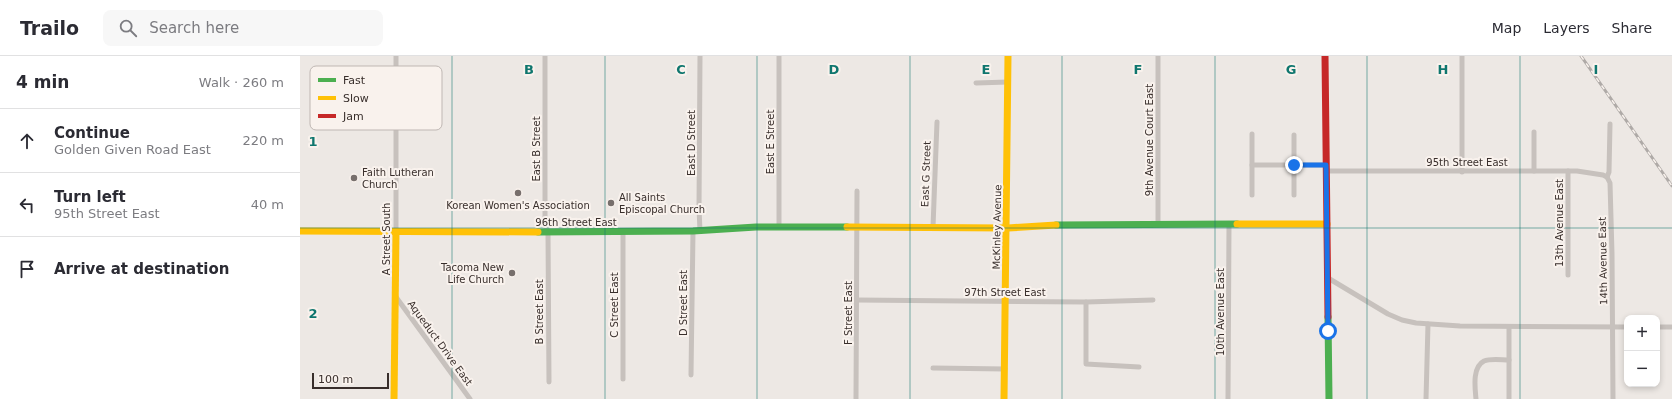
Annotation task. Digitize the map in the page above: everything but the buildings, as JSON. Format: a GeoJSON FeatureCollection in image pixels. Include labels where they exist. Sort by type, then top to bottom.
{"type":"FeatureCollection","features":[{"type":"Feature","properties":{"kind":"street","name":"East B Street"},"geometry":{"type":"LineString","coordinates":[[546,56],[545,226],[548,232],[548,242]]}},
{"type":"Feature","properties":{"kind":"street","name":"East D Street"},"geometry":{"type":"LineString","coordinates":[[697,231],[699,208],[700,56]]}},
{"type":"Feature","properties":{"kind":"street","name":"East E Street"},"geometry":{"type":"LineString","coordinates":[[779,56],[779,227]]}},
{"type":"Feature","properties":{"kind":"street","name":"McKinley Avenue"},"geometry":{"type":"LineString","coordinates":[[1004,399],[1008,228],[1008,56]]}},
{"type":"Feature","properties":{"kind":"street","name":"9th Avenue Court East"},"geometry":{"type":"LineString","coordinates":[[1158,56],[1158,224]]}},
{"type":"Feature","properties":{"kind":"street"},"geometry":{"type":"LineString","coordinates":[[1325,56],[1329,399]]}},
{"type":"Feature","properties":{"kind":"street"},"geometry":{"type":"LineString","coordinates":[[1462,56],[1462,172]]}},
{"type":"Feature","properties":{"kind":"street"},"geometry":{"type":"LineString","coordinates":[[976,83],[1008,82]]}},
{"type":"Feature","properties":{"kind":"street","name":"East G Street"},"geometry":{"type":"LineString","coordinates":[[933,228],[937,122]]}},
{"type":"Feature","properties":{"kind":"street","name":"14th Avenue East"},"geometry":{"type":"LineString","coordinates":[[1610,124],[1609,172],[1607,177],[1610,183],[1613,399]]}},
{"type":"Feature","properties":{"kind":"street","name":"A Street South"},"geometry":{"type":"LineString","coordinates":[[394,399],[396,296],[396,130]]}},
{"type":"Feature","properties":{"kind":"street"},"geometry":{"type":"LineString","coordinates":[[1534,132],[1534,172]]}},
{"type":"Feature","properties":{"kind":"street"},"geometry":{"type":"LineString","coordinates":[[1252,134],[1252,195]]}},
{"type":"Feature","properties":{"kind":"street"},"geometry":{"type":"LineString","coordinates":[[1294,134],[1294,195]]}},
{"type":"Feature","properties":{"kind":"street","name":"95th Street East"},"geometry":{"type":"LineString","coordinates":[[1252,165],[1294,165],[1326,168],[1462,172],[1568,171],[1588,172],[1607,177]]}},
{"type":"Feature","properties":{"kind":"street","name":"13th Avenue East"},"geometry":{"type":"LineString","coordinates":[[1568,171],[1568,275]]}},
{"type":"Feature","properties":{"kind":"street","name":"F Street East"},"geometry":{"type":"LineString","coordinates":[[856,399],[857,191]]}},
{"type":"Feature","properties":{"kind":"street","name":"96th Street East"},"geometry":{"type":"LineString","coordinates":[[300,231],[623,232],[697,231],[756,227],[1008,228],[1079,224],[1229,225]]}},
{"type":"Feature","properties":{"kind":"street"},"geometry":{"type":"LineString","coordinates":[[1229,225],[1327,224]]}},
{"type":"Feature","properties":{"kind":"street","name":"10th Avenue East"},"geometry":{"type":"LineString","coordinates":[[1228,399],[1229,225]]}},
{"type":"Feature","properties":{"kind":"street","name":"D Street East"},"geometry":{"type":"LineString","coordinates":[[691,375],[697,231]]}},
{"type":"Feature","properties":{"kind":"street","name":"C Street East"},"geometry":{"type":"LineString","coordinates":[[623,232],[623,379]]}},
{"type":"Feature","properties":{"kind":"street","name":"B Street East"},"geometry":{"type":"LineString","coordinates":[[548,242],[549,382]]}},
{"type":"Feature","properties":{"kind":"street"},"geometry":{"type":"LineString","coordinates":[[1328,278],[1388,314],[1402,320],[1428,324],[1624,327]]}},
{"type":"Feature","properties":{"kind":"street","name":"Aqueduct Drive East"},"geometry":{"type":"LineString","coordinates":[[396,296],[470,399]]}},
{"type":"Feature","properties":{"kind":"street","name":"97th Street East"},"geometry":{"type":"LineString","coordinates":[[857,300],[1086,302],[1153,300]]}},
{"type":"Feature","properties":{"kind":"street"},"geometry":{"type":"LineString","coordinates":[[1086,302],[1086,364],[1139,367]]}},
{"type":"Feature","properties":{"kind":"street"},"geometry":{"type":"LineString","coordinates":[[1426,399],[1428,324]]}},
{"type":"Feature","properties":{"kind":"street"},"geometry":{"type":"LineString","coordinates":[[1509,399],[1510,326]]}},
{"type":"Feature","properties":{"kind":"street"},"geometry":{"type":"LineString","coordinates":[[1660,327],[1672,327]]}},
{"type":"Feature","properties":{"kind":"street"},"geometry":{"type":"LineString","coordinates":[[1476,399],[1476,372],[1482,363],[1493,360],[1509,360]]}},
{"type":"Feature","properties":{"kind":"street"},"geometry":{"type":"LineString","coordinates":[[933,368],[1005,369]]}},
{"type":"Feature","properties":{"kind":"railway"},"geometry":{"type":"LineString","coordinates":[[1581,56],[1672,186]]}},
{"type":"Feature","properties":{"kind":"traffic: fast"},"geometry":{"type":"LineString","coordinates":[[1056,225],[1237,224]]}},
{"type":"Feature","properties":{"kind":"traffic: fast"},"geometry":{"type":"LineString","coordinates":[[538,232],[693,231],[756,227],[847,227]]}},
{"type":"Feature","properties":{"kind":"traffic: fast"},"geometry":{"type":"LineString","coordinates":[[1328,317],[1329,399]]}},
{"type":"Feature","properties":{"kind":"traffic: slow"},"geometry":{"type":"LineString","coordinates":[[1004,399],[1008,56]]}},
{"type":"Feature","properties":{"kind":"traffic: slow"},"geometry":{"type":"LineString","coordinates":[[1237,224],[1327,224]]}},
{"type":"Feature","properties":{"kind":"traffic: slow"},"geometry":{"type":"LineString","coordinates":[[847,227],[1008,228],[1056,225]]}},
{"type":"Feature","properties":{"kind":"traffic: slow"},"geometry":{"type":"LineString","coordinates":[[300,231],[538,232]]}},
{"type":"Feature","properties":{"kind":"traffic: slow"},"geometry":{"type":"LineString","coordinates":[[394,399],[396,232]]}},
{"type":"Feature","properties":{"kind":"traffic: jam"},"geometry":{"type":"LineString","coordinates":[[1325,56],[1328,317]]}},
{"type":"Feature","properties":{"kind":"place","name":"Faith Lutheran Church"},"geometry":{"type":"Point","coordinates":[354,178]}},
{"type":"Feature","properties":{"kind":"place","name":"Korean Women's Association"},"geometry":{"type":"Point","coordinates":[518,193]}},
{"type":"Feature","properties":{"kind":"place","name":"All Saints Episcopal Church"},"geometry":{"type":"Point","coordinates":[611,203]}},
{"type":"Feature","properties":{"kind":"place","name":"Tacoma New Life Church"},"geometry":{"type":"Point","coordinates":[512,273]}},
{"type":"Feature","properties":{"kind":"route"},"geometry":{"type":"LineString","coordinates":[[1294,165],[1326,165],[1328,331]]}}]}
